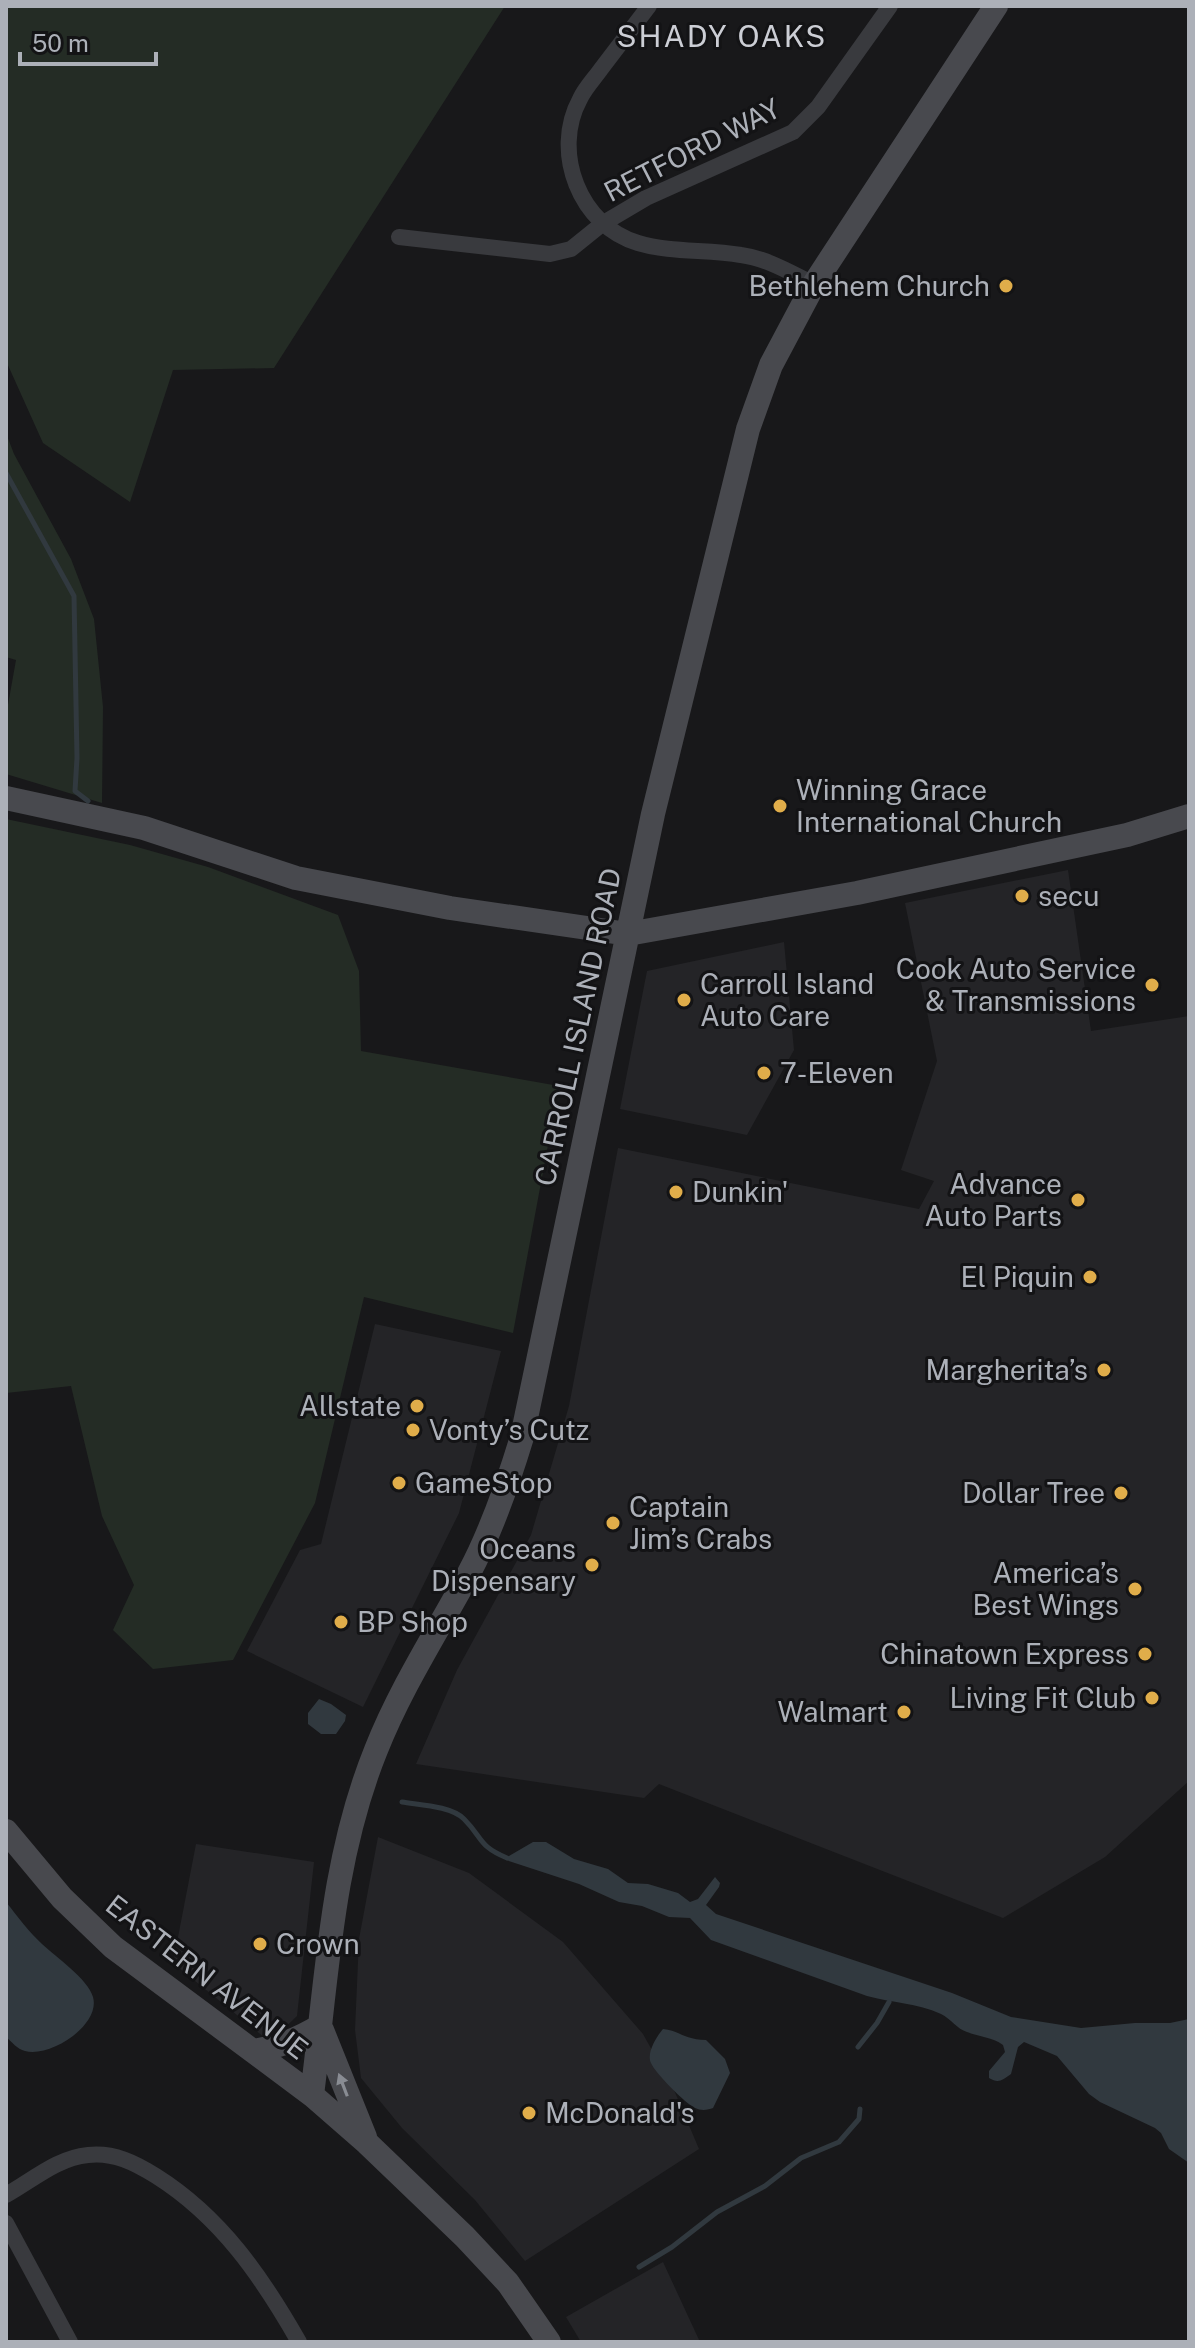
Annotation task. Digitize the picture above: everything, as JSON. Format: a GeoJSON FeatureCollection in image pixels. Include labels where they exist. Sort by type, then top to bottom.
{"type":"FeatureCollection","features":[{"type":"Feature","properties":{"kind":"street"},"geometry":{"type":"LineString","coordinates":[[649,6],[585,90],[574,113],[570,140],[571,169],[584,200],[602,224],[626,238],[649,246],[745,255],[814,284]]}},
{"type":"Feature","properties":{"kind":"street","name":"RETFORD WAY"},"geometry":{"type":"LineString","coordinates":[[399,237],[550,254],[571,249],[602,224],[646,198],[793,132],[818,107],[890,6]]}},
{"type":"Feature","properties":{"kind":"street","name":"CARROLL ISLAND ROAD"},"geometry":{"type":"LineString","coordinates":[[312,2095],[335,1900],[362,1789],[399,1697],[479,1552],[502,1499],[522,1437],[672,726],[748,429],[771,365],[814,284],[996,6]]}},
{"type":"Feature","properties":{"kind":"street"},"geometry":{"type":"LineString","coordinates":[[6,798],[144,828],[296,878],[437,906],[628,934],[844,896],[1127,835],[1189,816]]}},
{"type":"Feature","properties":{"kind":"street","name":"EASTERN AVENUE"},"geometry":{"type":"LineString","coordinates":[[6,1831],[83,1920],[162,1985],[312,2095],[367,2143],[508,2283],[549,2342]]}},
{"type":"Feature","properties":{"kind":"street"},"geometry":{"type":"LineString","coordinates":[[253,2051],[277,2047],[320,2026],[367,2143]]}},
{"type":"Feature","properties":{"kind":"street"},"geometry":{"type":"LineString","coordinates":[[6,2195],[66,2160],[91,2154],[122,2157],[167,2183],[216,2224],[265,2284],[299,2342]]}},
{"type":"Feature","properties":{"kind":"street"},"geometry":{"type":"LineString","coordinates":[[6,2223],[70,2342]]}},
{"type":"Feature","properties":{"kind":"shaded area"},"geometry":{"type":"Polygon","coordinates":[[[6,6],[505,6],[274,368],[173,370],[130,502],[43,443],[7,363],[6,6]]]}},
{"type":"Feature","properties":{"kind":"shaded area"},"geometry":{"type":"Polygon","coordinates":[[[6,433],[14,454],[71,559],[94,619],[103,707],[102,803],[6,774],[6,716],[16,660],[6,657],[6,433]]]}},
{"type":"Feature","properties":{"kind":"shaded area"},"geometry":{"type":"Polygon","coordinates":[[[6,819],[130,845],[208,867],[338,915],[359,971],[361,1051],[559,1086],[513,1333],[364,1297],[315,1503],[233,1660],[153,1669],[113,1630],[134,1585],[102,1516],[71,1386],[6,1393],[6,819]]]}},
{"type":"Feature","properties":{"kind":"shaded area"},"geometry":{"type":"Polygon","coordinates":[[[1068,870],[1091,1031],[1189,1016],[1189,1781],[1105,1857],[1003,1918],[659,1784],[644,1798],[416,1764],[457,1670],[531,1535],[569,1406],[618,1148],[919,1209],[934,1181],[901,1170],[937,1061],[905,903],[1068,870]]]}},
{"type":"Feature","properties":{"kind":"shaded area"},"geometry":{"type":"Polygon","coordinates":[[[784,942],[794,1050],[747,1135],[620,1109],[647,971],[784,942]]]}},
{"type":"Feature","properties":{"kind":"shaded area"},"geometry":{"type":"Polygon","coordinates":[[[375,1324],[501,1351],[459,1513],[363,1707],[247,1651],[300,1550],[321,1544],[375,1324]]]}},
{"type":"Feature","properties":{"kind":"shaded area"},"geometry":{"type":"Polygon","coordinates":[[[319,1699],[346,1715],[336,1734],[321,1734],[308,1724],[308,1713],[319,1699]]]}},
{"type":"Feature","properties":{"kind":"shaded area"},"geometry":{"type":"Polygon","coordinates":[[[378,1837],[469,1873],[563,1942],[643,2034],[674,2090],[699,2149],[525,2261],[475,2200],[402,2128],[361,2078],[355,2030],[359,1939],[378,1837]]]}},
{"type":"Feature","properties":{"kind":"shaded area"},"geometry":{"type":"Polygon","coordinates":[[[533,1842],[546,1842],[574,1859],[608,1869],[628,1883],[648,1884],[678,1893],[690,1902],[698,1899],[715,1877],[720,1883],[719,1887],[706,1905],[716,1914],[952,1993],[1011,2017],[1081,2028],[1170,2023],[1189,2019],[1189,2163],[1169,2149],[1155,2128],[1089,2094],[1057,2056],[1024,2042],[1018,2047],[1011,2074],[1000,2080],[992,2080],[989,2071],[1005,2052],[999,2042],[963,2031],[932,2010],[867,1996],[711,1940],[690,1918],[669,1917],[642,1906],[619,1902],[579,1884],[506,1860],[533,1842]]]}},
{"type":"Feature","properties":{"kind":"shaded area"},"geometry":{"type":"Polygon","coordinates":[[[196,1844],[314,1862],[297,2016],[270,2042],[173,1963],[196,1844]]]}},
{"type":"Feature","properties":{"kind":"shaded area"},"geometry":{"type":"Polygon","coordinates":[[[6,1902],[37,1939],[78,1976],[93,1997],[93,2008],[82,2028],[60,2044],[35,2052],[17,2047],[6,2037],[6,1902]]]}},
{"type":"Feature","properties":{"kind":"shaded area"},"geometry":{"type":"Polygon","coordinates":[[[663,2029],[706,2040],[725,2059],[730,2073],[713,2108],[702,2110],[691,2105],[654,2068],[650,2059],[651,2050],[663,2029]]]}},
{"type":"Feature","properties":{"kind":"shaded area"},"geometry":{"type":"Polygon","coordinates":[[[663,2262],[700,2342],[581,2342],[566,2317],[663,2262]]]}},
{"type":"Feature","properties":{"kind":"waterway"},"geometry":{"type":"LineString","coordinates":[[6,473],[74,596],[75,791],[88,801]]}},
{"type":"Feature","properties":{"kind":"waterway"},"geometry":{"type":"LineString","coordinates":[[402,1802],[451,1811],[464,1819],[486,1845],[507,1858]]}},
{"type":"Feature","properties":{"kind":"waterway"},"geometry":{"type":"LineString","coordinates":[[858,2047],[889,2002]]}},
{"type":"Feature","properties":{"kind":"waterway"},"geometry":{"type":"LineString","coordinates":[[639,2267],[672,2247],[717,2212],[765,2186],[801,2158],[839,2142],[859,2119],[860,2109]]}},
{"type":"Feature","properties":{"kind":"place","name":"Bethlehem Church"},"geometry":{"type":"Point","coordinates":[1006,286]}},
{"type":"Feature","properties":{"kind":"place","name":"Winning Grace International Church"},"geometry":{"type":"Point","coordinates":[780,806]}},
{"type":"Feature","properties":{"kind":"place","name":"secu"},"geometry":{"type":"Point","coordinates":[1022,896]}},
{"type":"Feature","properties":{"kind":"place","name":"Cook Auto Service & Transmissions"},"geometry":{"type":"Point","coordinates":[1152,985]}},
{"type":"Feature","properties":{"kind":"place","name":"Carroll Island Auto Care"},"geometry":{"type":"Point","coordinates":[684,1000]}},
{"type":"Feature","properties":{"kind":"place","name":"7-Eleven"},"geometry":{"type":"Point","coordinates":[764,1073]}},
{"type":"Feature","properties":{"kind":"place","name":"Dunkin'"},"geometry":{"type":"Point","coordinates":[676,1192]}},
{"type":"Feature","properties":{"kind":"place","name":"Advance Auto Parts"},"geometry":{"type":"Point","coordinates":[1078,1200]}},
{"type":"Feature","properties":{"kind":"place","name":"El Piquin"},"geometry":{"type":"Point","coordinates":[1090,1277]}},
{"type":"Feature","properties":{"kind":"place","name":"Margherita’s"},"geometry":{"type":"Point","coordinates":[1104,1370]}},
{"type":"Feature","properties":{"kind":"place","name":"Allstate"},"geometry":{"type":"Point","coordinates":[417,1406]}},
{"type":"Feature","properties":{"kind":"place","name":"Vonty’s Cutz"},"geometry":{"type":"Point","coordinates":[413,1430]}},
{"type":"Feature","properties":{"kind":"place","name":"GameStop"},"geometry":{"type":"Point","coordinates":[399,1483]}},
{"type":"Feature","properties":{"kind":"place","name":"Dollar Tree"},"geometry":{"type":"Point","coordinates":[1121,1493]}},
{"type":"Feature","properties":{"kind":"place","name":"Captain Jim’s Crabs"},"geometry":{"type":"Point","coordinates":[613,1523]}},
{"type":"Feature","properties":{"kind":"place","name":"Oceans Dispensary"},"geometry":{"type":"Point","coordinates":[592,1565]}},
{"type":"Feature","properties":{"kind":"place","name":"America’s Best Wings"},"geometry":{"type":"Point","coordinates":[1135,1589]}},
{"type":"Feature","properties":{"kind":"place","name":"BP Shop"},"geometry":{"type":"Point","coordinates":[341,1622]}},
{"type":"Feature","properties":{"kind":"place","name":"Chinatown Express"},"geometry":{"type":"Point","coordinates":[1145,1654]}},
{"type":"Feature","properties":{"kind":"place","name":"Living Fit Club"},"geometry":{"type":"Point","coordinates":[1152,1698]}},
{"type":"Feature","properties":{"kind":"place","name":"Walmart"},"geometry":{"type":"Point","coordinates":[904,1712]}},
{"type":"Feature","properties":{"kind":"place","name":"Crown"},"geometry":{"type":"Point","coordinates":[260,1944]}},
{"type":"Feature","properties":{"kind":"place","name":"McDonald's"},"geometry":{"type":"Point","coordinates":[529,2113]}},
{"type":"Feature","properties":{"kind":"district","name":"SHADY OAKS"},"geometry":{"type":"Point","coordinates":[722,37]}}]}
